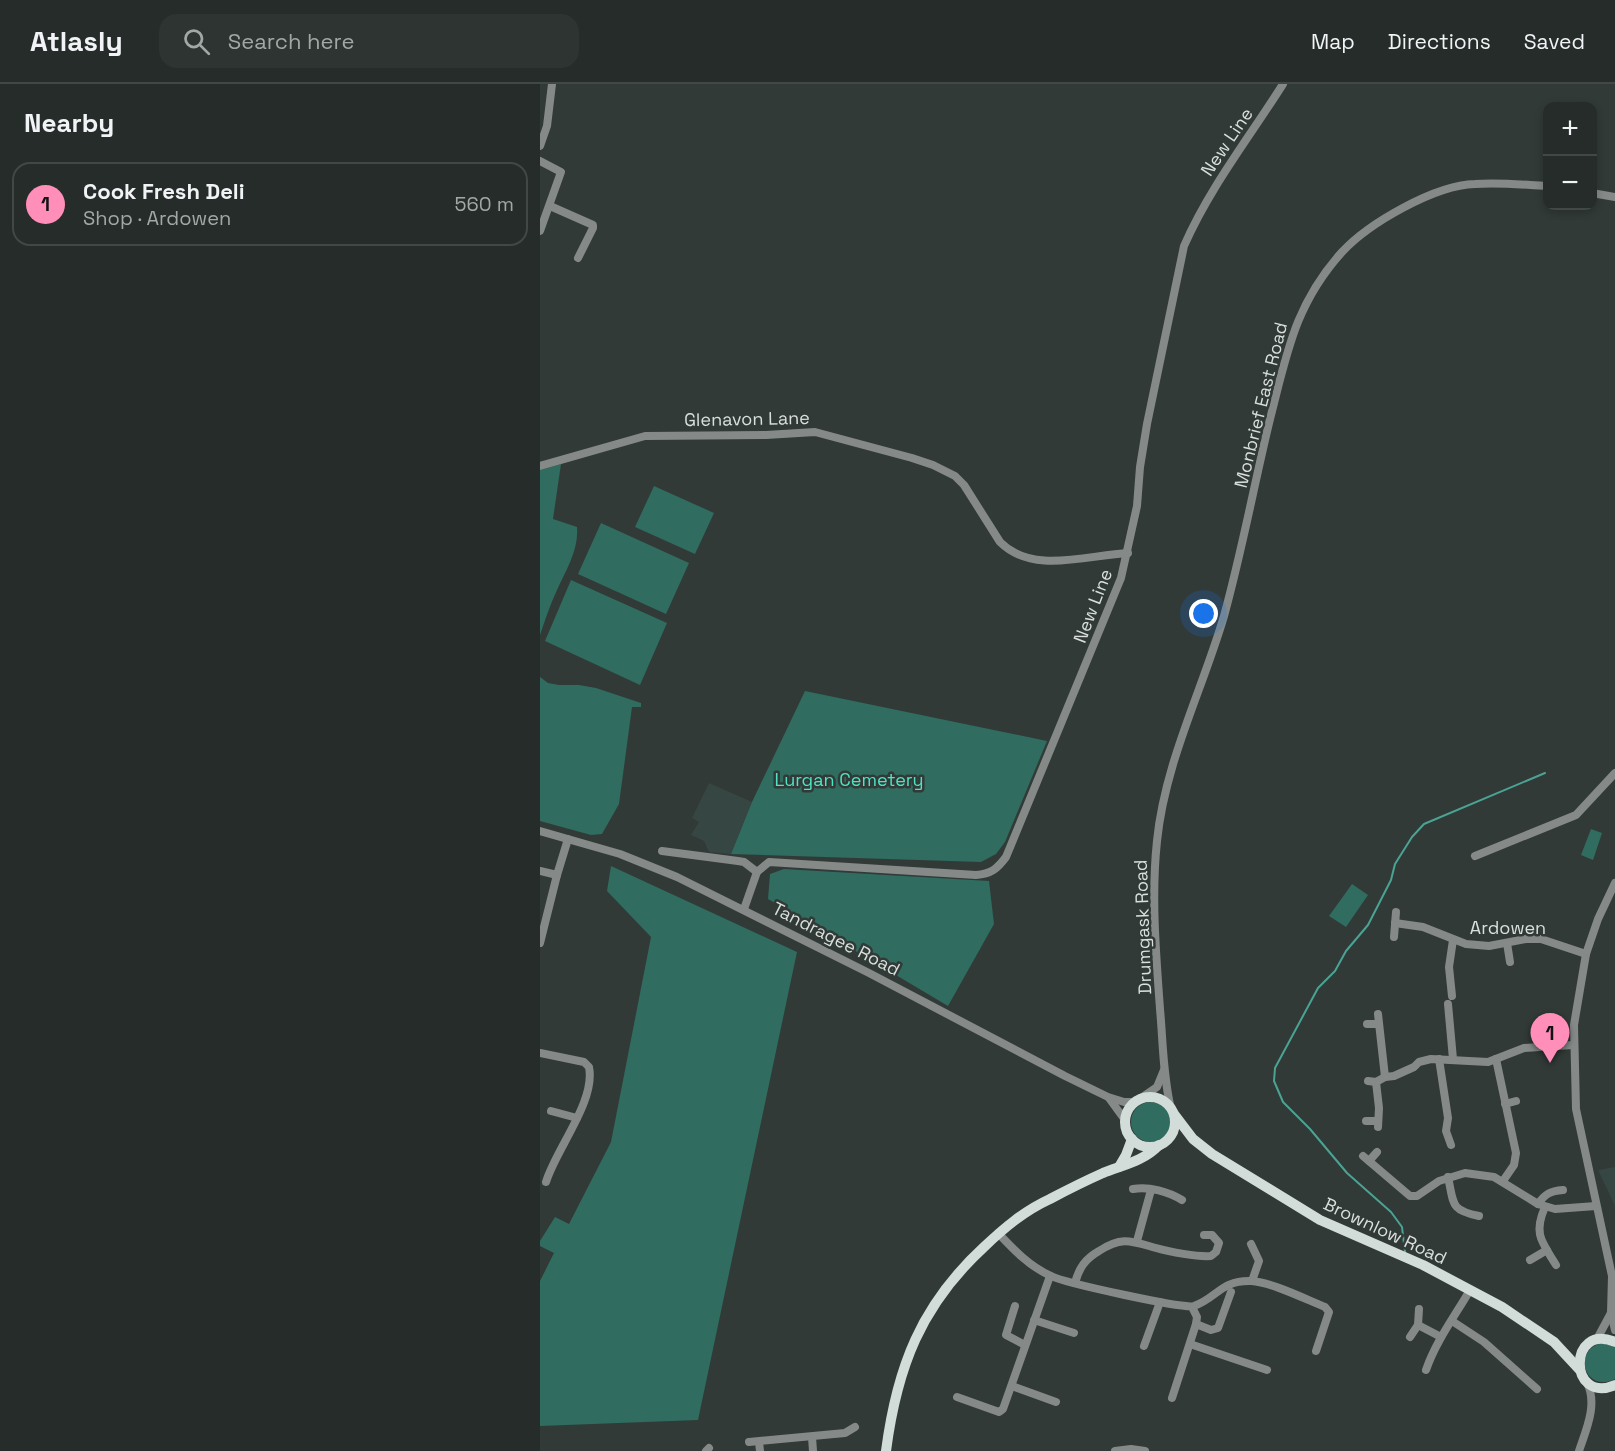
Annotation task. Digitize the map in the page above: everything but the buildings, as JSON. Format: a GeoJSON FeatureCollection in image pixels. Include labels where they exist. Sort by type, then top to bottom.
{"type":"FeatureCollection","features":[{"type":"Feature","properties":{"kind":"main road"},"geometry":{"type":"LineString","coordinates":[[886,1451],[891,1414],[900,1378],[912,1346],[928,1314],[969,1260],[1019,1215],[1037,1204],[1144,1157],[1164,1142],[1175,1127],[1173,1111],[1163,1101],[1156,1098],[1138,1100],[1130,1108],[1125,1120],[1132,1139],[1142,1146],[1164,1142]]}},
{"type":"Feature","properties":{"kind":"main road","name":"Brownlow Road"},"geometry":{"type":"LineString","coordinates":[[1173,1111],[1184,1129],[1204,1149]]}},
{"type":"Feature","properties":{"kind":"main road"},"geometry":{"type":"LineString","coordinates":[[1118,1167],[1132,1139]]}},
{"type":"Feature","properties":{"kind":"main road","name":"Brownlow Road"},"geometry":{"type":"LineString","coordinates":[[1164,1142],[1187,1140],[1320,1220],[1407,1258],[1502,1307],[1554,1342],[1579,1369],[1586,1382]]}},
{"type":"Feature","properties":{"kind":"main road"},"geometry":{"type":"LineString","coordinates":[[1579,1369],[1580,1356],[1586,1345],[1597,1340],[1607,1339],[1615,1342]]}},
{"type":"Feature","properties":{"kind":"main road","name":"Brownlow Road"},"geometry":{"type":"LineString","coordinates":[[1554,1342],[1570,1348],[1586,1345]]}},
{"type":"Feature","properties":{"kind":"main road"},"geometry":{"type":"LineString","coordinates":[[1586,1382],[1596,1387],[1611,1386]]}},
{"type":"Feature","properties":{"kind":"street"},"geometry":{"type":"LineString","coordinates":[[540,146],[547,126],[552,84]]}},
{"type":"Feature","properties":{"kind":"street","name":"New Line"},"geometry":{"type":"LineString","coordinates":[[757,872],[769,862],[976,875],[988,874],[1006,857],[1121,578],[1137,506],[1140,466],[1147,424],[1184,246],[1196,219],[1219,180],[1283,84]]}},
{"type":"Feature","properties":{"kind":"street"},"geometry":{"type":"LineString","coordinates":[[540,161],[561,172],[540,231]]}},
{"type":"Feature","properties":{"kind":"street","name":"Monbrief East Road"},"geometry":{"type":"LineString","coordinates":[[1175,755],[1214,648],[1234,581],[1288,348],[1296,323],[1324,274],[1344,250],[1367,231],[1396,211],[1443,190],[1473,183],[1543,186]]}},
{"type":"Feature","properties":{"kind":"street"},"geometry":{"type":"LineString","coordinates":[[1597,194],[1615,197]]}},
{"type":"Feature","properties":{"kind":"street"},"geometry":{"type":"LineString","coordinates":[[550,206],[593,225],[578,258]]}},
{"type":"Feature","properties":{"kind":"street","name":"Glenavon Lane"},"geometry":{"type":"LineString","coordinates":[[540,466],[645,436],[766,435],[815,432],[912,458],[955,476],[964,485],[1000,542],[1006,549],[1016,554],[1051,561],[1128,553]]}},
{"type":"Feature","properties":{"kind":"street","name":"Drumgask Road"},"geometry":{"type":"LineString","coordinates":[[1173,1111],[1165,1065],[1153,891],[1157,839],[1170,769],[1175,755]]}},
{"type":"Feature","properties":{"kind":"street"},"geometry":{"type":"LineString","coordinates":[[1475,856],[1576,815],[1615,773]]}},
{"type":"Feature","properties":{"kind":"street","name":"Tandragee Road"},"geometry":{"type":"LineString","coordinates":[[540,831],[630,858],[677,877],[744,909],[1108,1097],[1124,1102],[1138,1100]]}},
{"type":"Feature","properties":{"kind":"street"},"geometry":{"type":"LineString","coordinates":[[540,943],[544,909],[568,839]]}},
{"type":"Feature","properties":{"kind":"street"},"geometry":{"type":"LineString","coordinates":[[662,851],[744,862],[757,872],[744,909]]}},
{"type":"Feature","properties":{"kind":"street"},"geometry":{"type":"LineString","coordinates":[[540,871],[557,875]]}},
{"type":"Feature","properties":{"kind":"street"},"geometry":{"type":"LineString","coordinates":[[1615,883],[1598,919],[1586,954],[1575,1007],[1573,1045],[1576,1109],[1612,1276],[1611,1313],[1615,1330]]}},
{"type":"Feature","properties":{"kind":"street"},"geometry":{"type":"LineString","coordinates":[[1394,937],[1396,912]]}},
{"type":"Feature","properties":{"kind":"street","name":"Ardowen"},"geometry":{"type":"LineString","coordinates":[[1395,923],[1423,927],[1466,944],[1482,946],[1541,939],[1586,954]]}},
{"type":"Feature","properties":{"kind":"street"},"geometry":{"type":"LineString","coordinates":[[1441,989],[1451,992],[1449,967],[1453,939]]}},
{"type":"Feature","properties":{"kind":"street"},"geometry":{"type":"LineString","coordinates":[[1507,944],[1510,962]]}},
{"type":"Feature","properties":{"kind":"street"},"geometry":{"type":"LineString","coordinates":[[1448,1004],[1453,1059]]}},
{"type":"Feature","properties":{"kind":"street"},"geometry":{"type":"LineString","coordinates":[[1378,1014],[1385,1077]]}},
{"type":"Feature","properties":{"kind":"street"},"geometry":{"type":"LineString","coordinates":[[1367,1024],[1378,1024]]}},
{"type":"Feature","properties":{"kind":"street"},"geometry":{"type":"LineString","coordinates":[[1366,1121],[1378,1124],[1379,1108],[1372,1082],[1404,1073],[1419,1062],[1453,1059],[1478,1062],[1496,1059],[1524,1048],[1573,1045]]}},
{"type":"Feature","properties":{"kind":"street"},"geometry":{"type":"LineString","coordinates":[[540,1053],[584,1062],[589,1066],[592,1078],[577,1118],[549,1170],[546,1182]]}},
{"type":"Feature","properties":{"kind":"street"},"geometry":{"type":"LineString","coordinates":[[1439,1059],[1448,1118],[1446,1131],[1451,1145]]}},
{"type":"Feature","properties":{"kind":"street"},"geometry":{"type":"LineString","coordinates":[[1496,1059],[1516,1153],[1514,1165],[1503,1181]]}},
{"type":"Feature","properties":{"kind":"street"},"geometry":{"type":"LineString","coordinates":[[1138,1100],[1156,1087],[1165,1065]]}},
{"type":"Feature","properties":{"kind":"street","name":"Tandragee Road"},"geometry":{"type":"LineString","coordinates":[[1108,1097],[1125,1120]]}},
{"type":"Feature","properties":{"kind":"street"},"geometry":{"type":"LineString","coordinates":[[1505,1104],[1516,1101]]}},
{"type":"Feature","properties":{"kind":"street"},"geometry":{"type":"LineString","coordinates":[[551,1111],[577,1118]]}},
{"type":"Feature","properties":{"kind":"street"},"geometry":{"type":"LineString","coordinates":[[1377,1152],[1366,1159],[1410,1196],[1417,1196],[1448,1178],[1465,1173],[1483,1174],[1503,1181],[1541,1205],[1568,1210],[1596,1206]]}},
{"type":"Feature","properties":{"kind":"street"},"geometry":{"type":"LineString","coordinates":[[540,1167],[549,1170]]}},
{"type":"Feature","properties":{"kind":"street"},"geometry":{"type":"LineString","coordinates":[[1448,1178],[1456,1207],[1463,1212],[1479,1216]]}},
{"type":"Feature","properties":{"kind":"street"},"geometry":{"type":"LineString","coordinates":[[1133,1189],[1141,1188],[1172,1194],[1182,1200]]}},
{"type":"Feature","properties":{"kind":"street"},"geometry":{"type":"LineString","coordinates":[[1137,1241],[1151,1190]]}},
{"type":"Feature","properties":{"kind":"street"},"geometry":{"type":"LineString","coordinates":[[1556,1265],[1539,1233],[1541,1205],[1545,1195],[1552,1191],[1563,1190]]}},
{"type":"Feature","properties":{"kind":"street"},"geometry":{"type":"LineString","coordinates":[[998,1233],[1019,1257],[1050,1276],[1075,1283],[1160,1302],[1192,1306],[1230,1284],[1252,1281],[1324,1306],[1329,1312],[1316,1351]]}},
{"type":"Feature","properties":{"kind":"street"},"geometry":{"type":"LineString","coordinates":[[1075,1283],[1084,1262],[1111,1244],[1124,1240],[1137,1241],[1156,1248],[1211,1256],[1216,1252],[1219,1243],[1212,1235],[1204,1235]]}},
{"type":"Feature","properties":{"kind":"street"},"geometry":{"type":"LineString","coordinates":[[1251,1244],[1259,1261],[1252,1281]]}},
{"type":"Feature","properties":{"kind":"street"},"geometry":{"type":"LineString","coordinates":[[1530,1260],[1547,1250]]}},
{"type":"Feature","properties":{"kind":"street"},"geometry":{"type":"LineString","coordinates":[[957,1397],[999,1412],[1003,1409],[1050,1276]]}},
{"type":"Feature","properties":{"kind":"street"},"geometry":{"type":"LineString","coordinates":[[1426,1370],[1441,1337],[1470,1290]]}},
{"type":"Feature","properties":{"kind":"street"},"geometry":{"type":"LineString","coordinates":[[1197,1324],[1211,1330],[1218,1328],[1231,1292]]}},
{"type":"Feature","properties":{"kind":"street"},"geometry":{"type":"LineString","coordinates":[[1144,1346],[1160,1302]]}},
{"type":"Feature","properties":{"kind":"street"},"geometry":{"type":"LineString","coordinates":[[1015,1306],[1006,1335],[1026,1345]]}},
{"type":"Feature","properties":{"kind":"street"},"geometry":{"type":"LineString","coordinates":[[1172,1398],[1197,1324],[1197,1317],[1192,1306]]}},
{"type":"Feature","properties":{"kind":"street"},"geometry":{"type":"LineString","coordinates":[[1410,1337],[1419,1325],[1419,1309]]}},
{"type":"Feature","properties":{"kind":"street"},"geometry":{"type":"LineString","coordinates":[[1597,1340],[1611,1313]]}},
{"type":"Feature","properties":{"kind":"street"},"geometry":{"type":"LineString","coordinates":[[1034,1320],[1074,1333]]}},
{"type":"Feature","properties":{"kind":"street"},"geometry":{"type":"LineString","coordinates":[[1452,1321],[1484,1342],[1538,1389]]}},
{"type":"Feature","properties":{"kind":"street"},"geometry":{"type":"LineString","coordinates":[[1419,1325],[1441,1337]]}},
{"type":"Feature","properties":{"kind":"street"},"geometry":{"type":"LineString","coordinates":[[1190,1344],[1267,1370]]}},
{"type":"Feature","properties":{"kind":"street"},"geometry":{"type":"LineString","coordinates":[[1579,1451],[1592,1404],[1592,1393],[1586,1382]]}},
{"type":"Feature","properties":{"kind":"street"},"geometry":{"type":"LineString","coordinates":[[1012,1386],[1056,1402]]}},
{"type":"Feature","properties":{"kind":"street"},"geometry":{"type":"LineString","coordinates":[[1592,1404],[1611,1386]]}},
{"type":"Feature","properties":{"kind":"street"},"geometry":{"type":"LineString","coordinates":[[749,1442],[847,1437],[855,1427]]}},
{"type":"Feature","properties":{"kind":"street"},"geometry":{"type":"LineString","coordinates":[[812,1437],[813,1451]]}},
{"type":"Feature","properties":{"kind":"street"},"geometry":{"type":"LineString","coordinates":[[759,1442],[760,1451]]}},
{"type":"Feature","properties":{"kind":"street"},"geometry":{"type":"LineString","coordinates":[[1115,1451],[1131,1449],[1145,1451]]}},
{"type":"Feature","properties":{"kind":"shaded area"},"geometry":{"type":"Polygon","coordinates":[[[709,783],[752,802],[731,854],[709,852],[704,841],[691,835],[699,822],[692,818],[709,783]]]}},
{"type":"Feature","properties":{"kind":"shaded area"},"geometry":{"type":"Polygon","coordinates":[[[1615,1167],[1615,1206],[1598,1170],[1615,1167]]]}},
{"type":"Feature","properties":{"kind":"green space"},"geometry":{"type":"Polygon","coordinates":[[[561,464],[553,519],[577,527],[576,544],[540,635],[540,470],[561,464]]]}},
{"type":"Feature","properties":{"kind":"green space"},"geometry":{"type":"Polygon","coordinates":[[[654,486],[714,513],[695,554],[635,527],[654,486]]]}},
{"type":"Feature","properties":{"kind":"green space"},"geometry":{"type":"Polygon","coordinates":[[[601,523],[689,563],[666,614],[578,574],[601,523]]]}},
{"type":"Feature","properties":{"kind":"green space"},"geometry":{"type":"Polygon","coordinates":[[[571,580],[667,623],[640,685],[545,641],[571,580]]]}},
{"type":"Feature","properties":{"kind":"green space"},"geometry":{"type":"Polygon","coordinates":[[[540,677],[548,683],[596,688],[641,703],[641,707],[632,707],[619,804],[602,834],[591,835],[540,821],[540,677]]]}},
{"type":"Feature","properties":{"kind":"green space","name":"Lurgan Cemetery"},"geometry":{"type":"Polygon","coordinates":[[[805,691],[1047,741],[1005,842],[996,854],[981,862],[731,854],[752,802],[805,691]]]}},
{"type":"Feature","properties":{"kind":"green space"},"geometry":{"type":"Polygon","coordinates":[[[1591,829],[1602,833],[1593,860],[1581,855],[1591,829]]]}},
{"type":"Feature","properties":{"kind":"green space"},"geometry":{"type":"Polygon","coordinates":[[[611,866],[797,952],[698,1420],[540,1426],[540,1281],[554,1253],[540,1246],[540,1241],[555,1217],[569,1224],[611,1142],[651,937],[607,891],[611,866]]]}},
{"type":"Feature","properties":{"kind":"green space"},"geometry":{"type":"Polygon","coordinates":[[[784,869],[989,881],[994,924],[948,1006],[768,899],[770,874],[784,869]]]}},
{"type":"Feature","properties":{"kind":"green space"},"geometry":{"type":"Polygon","coordinates":[[[1352,884],[1368,895],[1346,927],[1329,916],[1352,884]]]}},
{"type":"Feature","properties":{"kind":"green space"},"geometry":{"type":"Polygon","coordinates":[[[1151,1102],[1159,1103],[1165,1108],[1170,1114],[1170,1130],[1165,1136],[1159,1141],[1151,1142],[1143,1141],[1137,1136],[1132,1130],[1131,1122],[1132,1114],[1137,1108],[1143,1103],[1151,1102]]]}},
{"type":"Feature","properties":{"kind":"green space"},"geometry":{"type":"Polygon","coordinates":[[[1602,1343],[1615,1347],[1615,1379],[1605,1382],[1596,1381],[1590,1376],[1585,1361],[1592,1347],[1602,1343]]]}},
{"type":"Feature","properties":{"kind":"waterway"},"geometry":{"type":"LineString","coordinates":[[1405,1252],[1402,1227],[1391,1212],[1347,1173],[1310,1129],[1283,1102],[1274,1081],[1275,1068],[1318,988],[1335,971],[1346,951],[1368,925],[1391,880],[1395,864],[1412,837],[1424,824],[1545,773]]}},
{"type":"Feature","properties":{"kind":"place","name":"Cook Fresh Deli"},"geometry":{"type":"Point","coordinates":[1550,1063]}}]}
